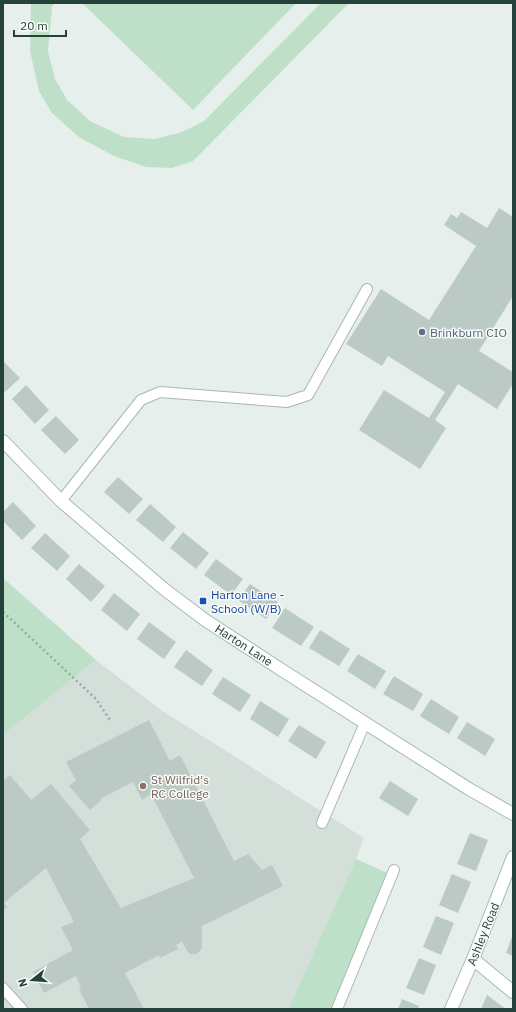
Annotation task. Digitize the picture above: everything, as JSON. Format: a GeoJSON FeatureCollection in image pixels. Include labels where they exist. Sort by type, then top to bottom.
{"type":"FeatureCollection","features":[{"type":"Feature","properties":{"kind":"street","name":"Harton Lane"},"geometry":{"type":"LineString","coordinates":[[3,441],[61,501],[159,584],[205,620],[469,789],[512,810]]}},
{"type":"Feature","properties":{"kind":"street","name":"Ashley Road"},"geometry":{"type":"LineString","coordinates":[[451,1009],[473,959],[513,857]]}},
{"type":"Feature","properties":{"kind":"street"},"geometry":{"type":"LineString","coordinates":[[473,959],[513,992]]}},
{"type":"Feature","properties":{"kind":"lane"},"geometry":{"type":"LineString","coordinates":[[61,501],[142,400],[160,392],[287,402],[308,395],[367,289]]}},
{"type":"Feature","properties":{"kind":"lane"},"geometry":{"type":"LineString","coordinates":[[322,823],[365,723]]}},
{"type":"Feature","properties":{"kind":"lane"},"geometry":{"type":"LineString","coordinates":[[337,1009],[394,870]]}},
{"type":"Feature","properties":{"kind":"lane"},"geometry":{"type":"LineString","coordinates":[[3,988],[22,1009]]}},
{"type":"Feature","properties":{"kind":"path"},"geometry":{"type":"LineString","coordinates":[[3,612],[96,699],[110,720]]}},
{"type":"Feature","properties":{"kind":"shaded area","name":"St Wilfrid's RC College"},"geometry":{"type":"Polygon","coordinates":[[[96,660],[161,710],[364,838],[356,859],[288,1009],[3,1009],[3,735],[96,660]]]}},
{"type":"Feature","properties":{"kind":"green space"},"geometry":{"type":"Polygon","coordinates":[[[31,3],[55,3],[52,7],[48,51],[55,79],[67,100],[90,121],[124,137],[155,139],[182,132],[204,121],[321,3],[349,3],[193,161],[172,168],[146,167],[114,156],[79,137],[52,113],[39,91],[30,51],[31,3]]]}},
{"type":"Feature","properties":{"kind":"green space"},"geometry":{"type":"Polygon","coordinates":[[[82,3],[296,3],[193,110],[82,3]]]}},
{"type":"Feature","properties":{"kind":"green space"},"geometry":{"type":"Polygon","coordinates":[[[3,578],[96,660],[3,735],[3,578]]]}},
{"type":"Feature","properties":{"kind":"green space"},"geometry":{"type":"Polygon","coordinates":[[[356,859],[392,875],[337,1009],[288,1009],[356,859]]]}},
{"type":"Feature","properties":{"kind":"building","name":"Brinkburn CIO"},"geometry":{"type":"Polygon","coordinates":[[[499,208],[513,217],[513,296],[479,351],[513,372],[513,384],[497,409],[458,384],[435,420],[446,428],[420,469],[359,430],[384,390],[429,418],[445,392],[388,356],[382,366],[346,344],[381,289],[429,320],[476,246],[444,225],[451,214],[457,218],[461,212],[487,228],[499,208]]]}},
{"type":"Feature","properties":{"kind":"building"},"geometry":{"type":"Polygon","coordinates":[[[3,361],[20,378],[5,392],[3,390],[3,361]]]}},
{"type":"Feature","properties":{"kind":"building"},"geometry":{"type":"Polygon","coordinates":[[[26,385],[49,410],[35,424],[12,399],[26,385]]]}},
{"type":"Feature","properties":{"kind":"building"},"geometry":{"type":"Polygon","coordinates":[[[56,416],[79,440],[65,454],[41,430],[56,416]]]}},
{"type":"Feature","properties":{"kind":"building"},"geometry":{"type":"Polygon","coordinates":[[[118,477],[143,499],[129,514],[104,492],[118,477]]]}},
{"type":"Feature","properties":{"kind":"building"},"geometry":{"type":"Polygon","coordinates":[[[13,502],[36,526],[22,540],[3,521],[3,512],[13,502]]]}},
{"type":"Feature","properties":{"kind":"building"},"geometry":{"type":"Polygon","coordinates":[[[150,504],[176,527],[163,542],[136,520],[150,504]]]}},
{"type":"Feature","properties":{"kind":"building"},"geometry":{"type":"Polygon","coordinates":[[[183,532],[209,553],[196,569],[170,548],[183,532]]]}},
{"type":"Feature","properties":{"kind":"building"},"geometry":{"type":"Polygon","coordinates":[[[45,533],[70,556],[57,571],[31,548],[45,533]]]}},
{"type":"Feature","properties":{"kind":"building"},"geometry":{"type":"Polygon","coordinates":[[[216,559],[243,579],[231,595],[204,575],[216,559]]]}},
{"type":"Feature","properties":{"kind":"building"},"geometry":{"type":"Polygon","coordinates":[[[79,564],[105,586],[91,602],[66,579],[79,564]]]}},
{"type":"Feature","properties":{"kind":"building"},"geometry":{"type":"Polygon","coordinates":[[[250,584],[278,602],[266,619],[238,600],[250,584]]]}},
{"type":"Feature","properties":{"kind":"building"},"geometry":{"type":"Polygon","coordinates":[[[114,593],[140,614],[127,631],[101,610],[114,593]]]}},
{"type":"Feature","properties":{"kind":"building"},"geometry":{"type":"Polygon","coordinates":[[[285,608],[314,627],[301,646],[272,628],[285,608]]]}},
{"type":"Feature","properties":{"kind":"building"},"geometry":{"type":"Polygon","coordinates":[[[149,622],[176,642],[164,659],[137,639],[149,622]]]}},
{"type":"Feature","properties":{"kind":"building"},"geometry":{"type":"Polygon","coordinates":[[[320,630],[350,649],[339,666],[309,648],[320,630]]]}},
{"type":"Feature","properties":{"kind":"building"},"geometry":{"type":"Polygon","coordinates":[[[186,650],[213,670],[202,686],[174,667],[186,650]]]}},
{"type":"Feature","properties":{"kind":"building"},"geometry":{"type":"Polygon","coordinates":[[[358,654],[386,671],[375,689],[347,671],[358,654]]]}},
{"type":"Feature","properties":{"kind":"building"},"geometry":{"type":"Polygon","coordinates":[[[394,676],[423,694],[413,711],[383,694],[394,676]]]}},
{"type":"Feature","properties":{"kind":"building"},"geometry":{"type":"Polygon","coordinates":[[[223,677],[251,695],[240,712],[212,694],[223,677]]]}},
{"type":"Feature","properties":{"kind":"building"},"geometry":{"type":"Polygon","coordinates":[[[431,699],[459,717],[449,734],[420,716],[431,699]]]}},
{"type":"Feature","properties":{"kind":"building"},"geometry":{"type":"Polygon","coordinates":[[[260,701],[289,719],[278,737],[250,719],[260,701]]]}},
{"type":"Feature","properties":{"kind":"building"},"geometry":{"type":"Polygon","coordinates":[[[149,720],[170,761],[180,755],[234,861],[248,854],[262,870],[272,865],[283,886],[202,926],[202,948],[197,954],[190,954],[182,942],[176,945],[178,949],[160,958],[159,955],[125,973],[144,1009],[89,1009],[79,989],[81,987],[76,976],[44,993],[33,972],[73,950],[61,927],[74,922],[46,868],[4,903],[7,907],[3,910],[3,781],[10,775],[31,800],[51,784],[90,830],[80,839],[121,908],[194,878],[151,794],[142,800],[133,782],[100,799],[101,801],[90,810],[69,786],[76,780],[66,762],[149,720]]]}},
{"type":"Feature","properties":{"kind":"building"},"geometry":{"type":"Polygon","coordinates":[[[467,722],[495,739],[485,756],[457,738],[467,722]]]}},
{"type":"Feature","properties":{"kind":"building"},"geometry":{"type":"Polygon","coordinates":[[[299,725],[326,742],[316,759],[288,741],[299,725]]]}},
{"type":"Feature","properties":{"kind":"building"},"geometry":{"type":"Polygon","coordinates":[[[390,781],[418,799],[408,816],[379,798],[390,781]]]}},
{"type":"Feature","properties":{"kind":"building"},"geometry":{"type":"Polygon","coordinates":[[[470,833],[488,840],[476,871],[457,864],[470,833]]]}},
{"type":"Feature","properties":{"kind":"building"},"geometry":{"type":"Polygon","coordinates":[[[452,874],[471,882],[458,913],[439,905],[452,874]]]}},
{"type":"Feature","properties":{"kind":"building"},"geometry":{"type":"Polygon","coordinates":[[[436,916],[454,923],[441,955],[423,947],[436,916]]]}},
{"type":"Feature","properties":{"kind":"building"},"geometry":{"type":"Polygon","coordinates":[[[513,934],[513,956],[506,953],[513,934]]]}},
{"type":"Feature","properties":{"kind":"building"},"geometry":{"type":"Polygon","coordinates":[[[419,958],[436,965],[424,995],[406,988],[419,958]]]}},
{"type":"Feature","properties":{"kind":"building"},"geometry":{"type":"Polygon","coordinates":[[[487,995],[506,1009],[481,1009],[487,995]]]}},
{"type":"Feature","properties":{"kind":"building"},"geometry":{"type":"Polygon","coordinates":[[[402,999],[419,1006],[418,1009],[398,1009],[402,999]]]}},
{"type":"Feature","properties":{"kind":"place","name":"Brinkburn CIO"},"geometry":{"type":"Point","coordinates":[422,332]}},
{"type":"Feature","properties":{"kind":"place","name":"Harton Lane - School (W/B)"},"geometry":{"type":"Point","coordinates":[203,601]}},
{"type":"Feature","properties":{"kind":"place","name":"St Wilfrid's RC College"},"geometry":{"type":"Point","coordinates":[143,786]}}]}
